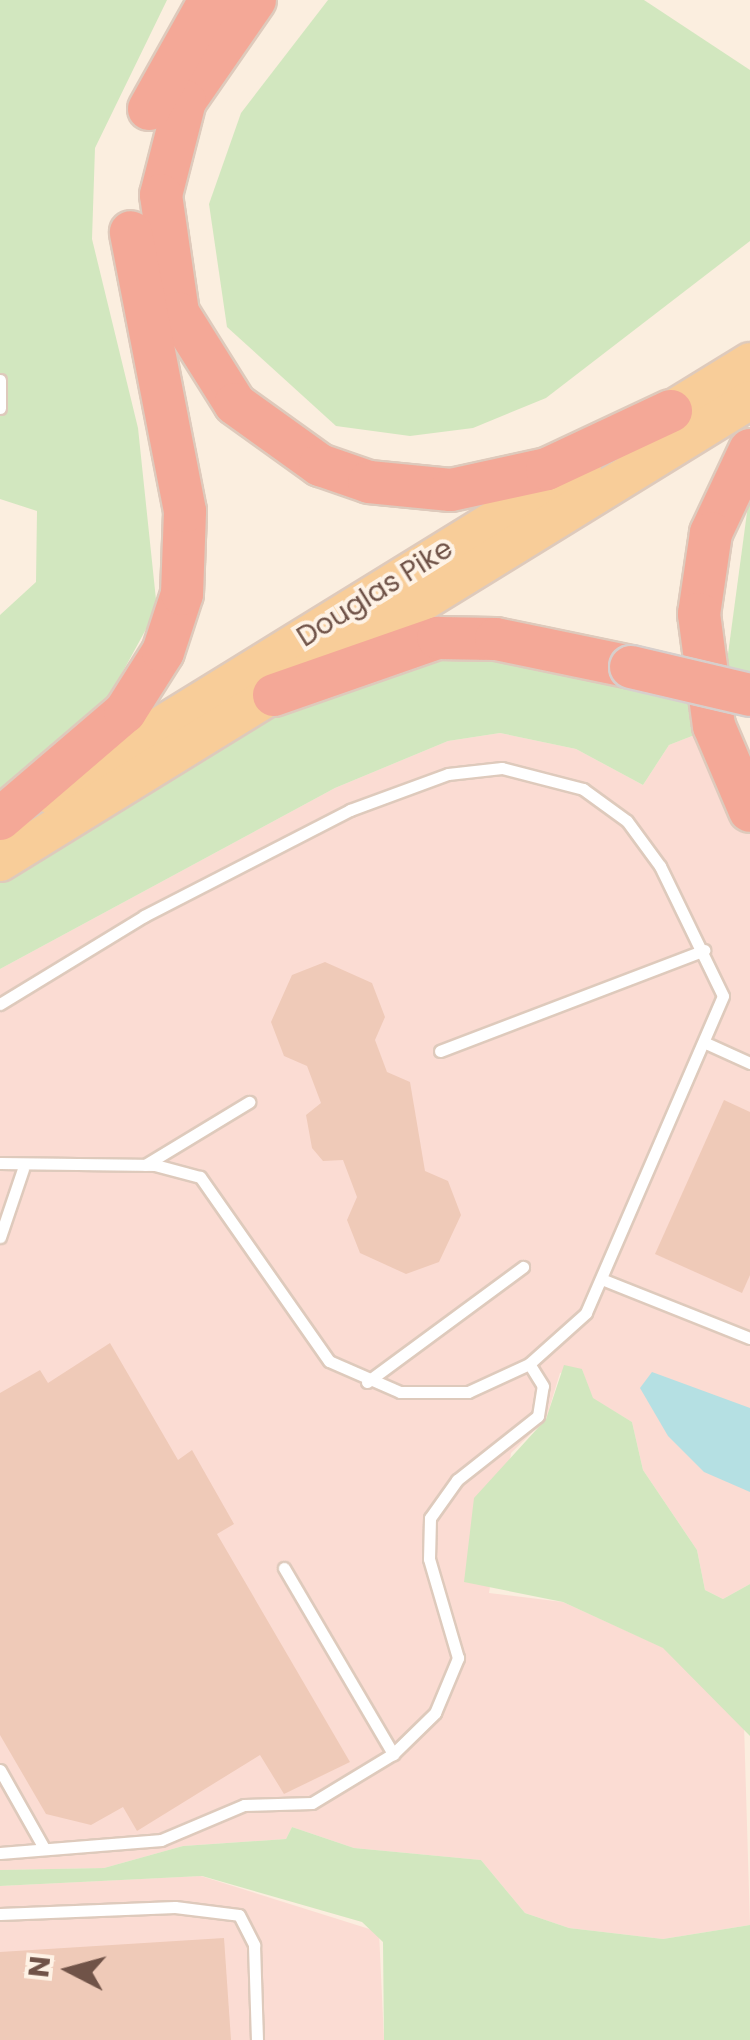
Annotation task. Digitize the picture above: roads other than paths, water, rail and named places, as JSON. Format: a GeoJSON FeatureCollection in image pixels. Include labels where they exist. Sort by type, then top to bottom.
{"type":"FeatureCollection","features":[{"type":"Feature","properties":{"kind":"highway"},"geometry":{"type":"LineString","coordinates":[[0,822],[114,725],[176,616],[186,511],[136,273],[131,193],[152,102],[210,0]]}},
{"type":"Feature","properties":{"kind":"highway"},"geometry":{"type":"LineString","coordinates":[[254,0],[184,101],[161,195],[178,313],[235,404],[320,465],[423,490],[524,477],[671,412]]}},
{"type":"Feature","properties":{"kind":"highway"},"geometry":{"type":"LineString","coordinates":[[750,450],[711,533],[700,625],[714,726],[750,811]]}},
{"type":"Feature","properties":{"kind":"highway"},"geometry":{"type":"LineString","coordinates":[[274,695],[438,638],[496,640],[750,695]]}},
{"type":"Feature","properties":{"kind":"main road","name":"Douglas Pike"},"geometry":{"type":"LineString","coordinates":[[0,822],[750,362]]}},
{"type":"Feature","properties":{"kind":"main road","name":"Douglas Pike"},"geometry":{"type":"LineString","coordinates":[[0,862],[750,400]]}},
{"type":"Feature","properties":{"kind":"lane"},"geometry":{"type":"LineString","coordinates":[[0,380],[0,408]]}},
{"type":"Feature","properties":{"kind":"lane"},"geometry":{"type":"LineString","coordinates":[[0,1004],[144,916],[350,810],[484,768],[552,777],[613,809],[650,849],[704,950],[723,996],[708,1044],[604,1280],[578,1322],[530,1364],[454,1395],[367,1382],[307,1339],[215,1190],[192,1174],[145,1166],[23,1169],[0,1162]]}},
{"type":"Feature","properties":{"kind":"lane"},"geometry":{"type":"LineString","coordinates":[[440,1050],[704,950]]}},
{"type":"Feature","properties":{"kind":"lane"},"geometry":{"type":"LineString","coordinates":[[708,1044],[750,1063]]}},
{"type":"Feature","properties":{"kind":"lane"},"geometry":{"type":"LineString","coordinates":[[145,1166],[249,1102]]}},
{"type":"Feature","properties":{"kind":"lane"},"geometry":{"type":"LineString","coordinates":[[0,1237],[23,1169]]}},
{"type":"Feature","properties":{"kind":"lane"},"geometry":{"type":"LineString","coordinates":[[367,1382],[524,1267]]}},
{"type":"Feature","properties":{"kind":"lane"},"geometry":{"type":"LineString","coordinates":[[604,1280],[750,1338]]}},
{"type":"Feature","properties":{"kind":"lane"},"geometry":{"type":"LineString","coordinates":[[0,1853],[160,1840],[244,1805],[312,1802],[393,1754],[435,1713],[458,1658],[430,1559],[430,1518],[457,1480],[538,1416],[543,1386],[530,1364]]}},
{"type":"Feature","properties":{"kind":"lane"},"geometry":{"type":"LineString","coordinates":[[284,1568],[393,1754]]}},
{"type":"Feature","properties":{"kind":"lane"},"geometry":{"type":"LineString","coordinates":[[0,1770],[44,1848]]}},
{"type":"Feature","properties":{"kind":"lane"},"geometry":{"type":"LineString","coordinates":[[0,1914],[175,1907],[239,1915],[254,1945],[257,2040]]}},
{"type":"Feature","properties":{"kind":"water"},"geometry":{"type":"Polygon","coordinates":[[[652,1372],[750,1408],[750,1492],[704,1472],[668,1436],[640,1388],[652,1372]]]}}]}
